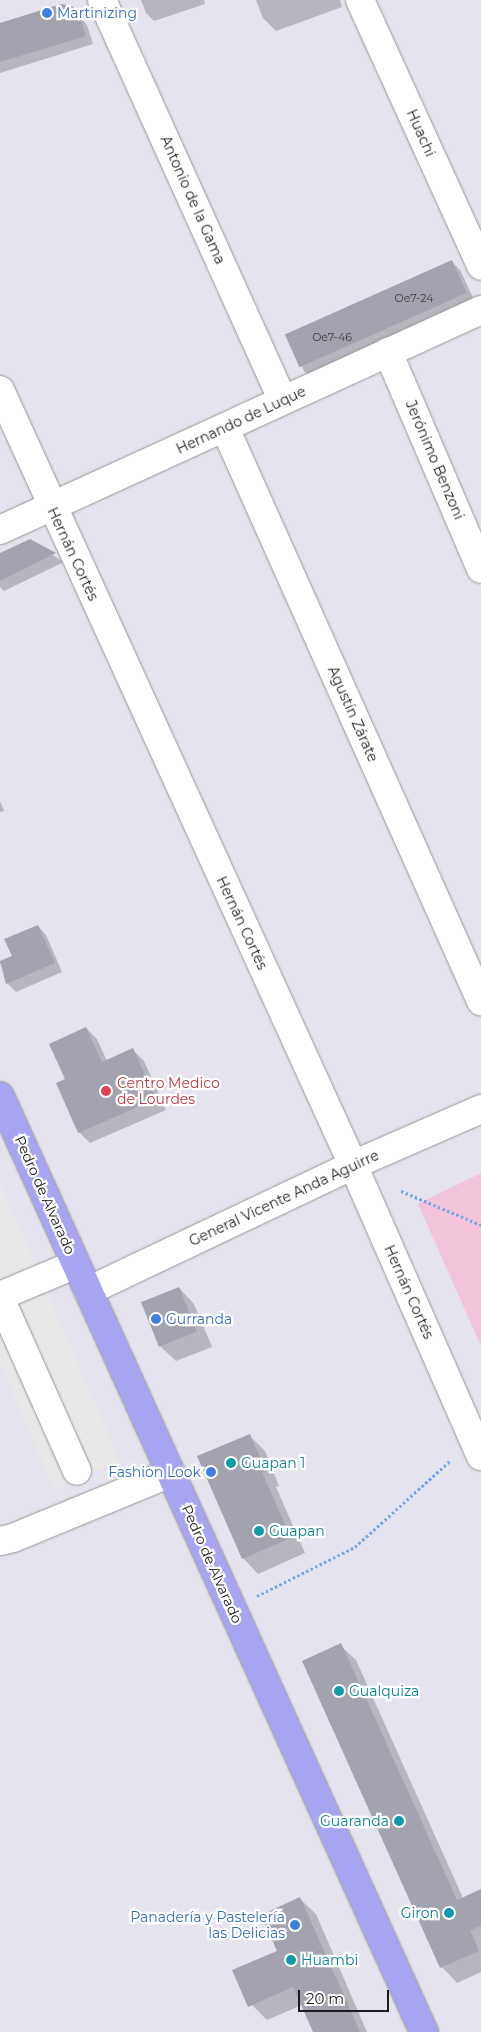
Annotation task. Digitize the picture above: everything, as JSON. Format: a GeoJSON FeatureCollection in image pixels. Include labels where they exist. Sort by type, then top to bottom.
{"type":"FeatureCollection","features":[{"type":"Feature","properties":{"kind":"main road","name":"Pedro de Alvarado"},"geometry":{"type":"LineString","coordinates":[[0,1096],[424,2032]]}},
{"type":"Feature","properties":{"kind":"street","name":"Antonio de la Gama"},"geometry":{"type":"LineString","coordinates":[[102,0],[283,400]]}},
{"type":"Feature","properties":{"kind":"street","name":"Huachi"},"geometry":{"type":"LineString","coordinates":[[360,0],[481,266]]}},
{"type":"Feature","properties":{"kind":"street","name":"Hernando de Luque"},"geometry":{"type":"LineString","coordinates":[[0,530],[481,310]]}},
{"type":"Feature","properties":{"kind":"street","name":"Jerónimo Benzoni"},"geometry":{"type":"LineString","coordinates":[[388,352],[481,569]]}},
{"type":"Feature","properties":{"kind":"street","name":"Hernán Cortés"},"geometry":{"type":"LineString","coordinates":[[0,390],[353,1165],[477,1448]]}},
{"type":"Feature","properties":{"kind":"street","name":"Agustín Zárate"},"geometry":{"type":"LineString","coordinates":[[224,428],[481,1001]]}},
{"type":"Feature","properties":{"kind":"street","name":"General Vicente Anda Aguirre"},"geometry":{"type":"LineString","coordinates":[[88,1290],[353,1165],[481,1110]]}},
{"type":"Feature","properties":{"kind":"street"},"geometry":{"type":"LineString","coordinates":[[76,1264],[0,1297],[77,1471]]}},
{"type":"Feature","properties":{"kind":"street"},"geometry":{"type":"LineString","coordinates":[[0,1540],[13,1538],[171,1473]]}},
{"type":"Feature","properties":{"kind":"path"},"geometry":{"type":"LineString","coordinates":[[401,1191],[481,1225]]}},
{"type":"Feature","properties":{"kind":"path"},"geometry":{"type":"LineString","coordinates":[[232,1608],[355,1547],[477,1448]]}},
{"type":"Feature","properties":{"kind":"shaded area"},"geometry":{"type":"Polygon","coordinates":[[[481,1173],[481,1346],[418,1204],[481,1173]]]}},
{"type":"Feature","properties":{"kind":"shaded area"},"geometry":{"type":"Polygon","coordinates":[[[0,1183],[120,1461],[54,1489],[0,1363],[0,1183]]]}},
{"type":"Feature","properties":{"kind":"building"},"geometry":{"type":"Polygon","coordinates":[[[61,4],[72,6],[79,15],[86,36],[0,62],[0,23],[61,4]]]}},
{"type":"Feature","properties":{"kind":"building"},"geometry":{"type":"Polygon","coordinates":[[[452,260],[467,293],[299,367],[285,334],[452,260]]]}},
{"type":"Feature","properties":{"kind":"building"},"geometry":{"type":"Polygon","coordinates":[[[30,539],[56,553],[0,581],[0,553],[30,539]]]}},
{"type":"Feature","properties":{"kind":"building"},"geometry":{"type":"Polygon","coordinates":[[[38,925],[55,963],[6,984],[0,961],[12,956],[4,939],[38,925]]]}},
{"type":"Feature","properties":{"kind":"building","name":"Centro Medico de Lourdes"},"geometry":{"type":"Polygon","coordinates":[[[86,1027],[102,1062],[133,1048],[156,1099],[78,1133],[56,1083],[65,1079],[49,1044],[86,1027]]]}},
{"type":"Feature","properties":{"kind":"building"},"geometry":{"type":"Polygon","coordinates":[[[179,1287],[197,1332],[159,1347],[141,1302],[179,1287]]]}},
{"type":"Feature","properties":{"kind":"building"},"geometry":{"type":"Polygon","coordinates":[[[250,1434],[265,1470],[262,1472],[291,1538],[242,1559],[197,1456],[250,1434]]]}},
{"type":"Feature","properties":{"kind":"building"},"geometry":{"type":"Polygon","coordinates":[[[341,1643],[457,1900],[481,1889],[481,1926],[470,1930],[479,1951],[440,1968],[302,1661],[341,1643]]]}},
{"type":"Feature","properties":{"kind":"building","name":"Huambi"},"geometry":{"type":"Polygon","coordinates":[[[300,1897],[360,2032],[313,2032],[293,1987],[248,2007],[232,1970],[277,1951],[261,1915],[300,1897]]]}},
{"type":"Feature","properties":{"kind":"place","name":"Martinizing"},"geometry":{"type":"Point","coordinates":[47,13]}},
{"type":"Feature","properties":{"kind":"place","name":"Centro Medico de Lourdes"},"geometry":{"type":"Point","coordinates":[106,1091]}},
{"type":"Feature","properties":{"kind":"place","name":"Gurranda"},"geometry":{"type":"Point","coordinates":[156,1319]}},
{"type":"Feature","properties":{"kind":"place","name":"Guapan 1"},"geometry":{"type":"Point","coordinates":[231,1463]}},
{"type":"Feature","properties":{"kind":"place","name":"Fashion Look"},"geometry":{"type":"Point","coordinates":[211,1472]}},
{"type":"Feature","properties":{"kind":"place","name":"Guapan"},"geometry":{"type":"Point","coordinates":[259,1531]}},
{"type":"Feature","properties":{"kind":"place","name":"Gualquiza"},"geometry":{"type":"Point","coordinates":[339,1691]}},
{"type":"Feature","properties":{"kind":"place","name":"Guaranda"},"geometry":{"type":"Point","coordinates":[399,1821]}},
{"type":"Feature","properties":{"kind":"place","name":"Giron"},"geometry":{"type":"Point","coordinates":[449,1913]}},
{"type":"Feature","properties":{"kind":"place","name":"Panadería y Pastelería las Delicias"},"geometry":{"type":"Point","coordinates":[295,1925]}},
{"type":"Feature","properties":{"kind":"place","name":"Huambi"},"geometry":{"type":"Point","coordinates":[291,1960]}}]}
